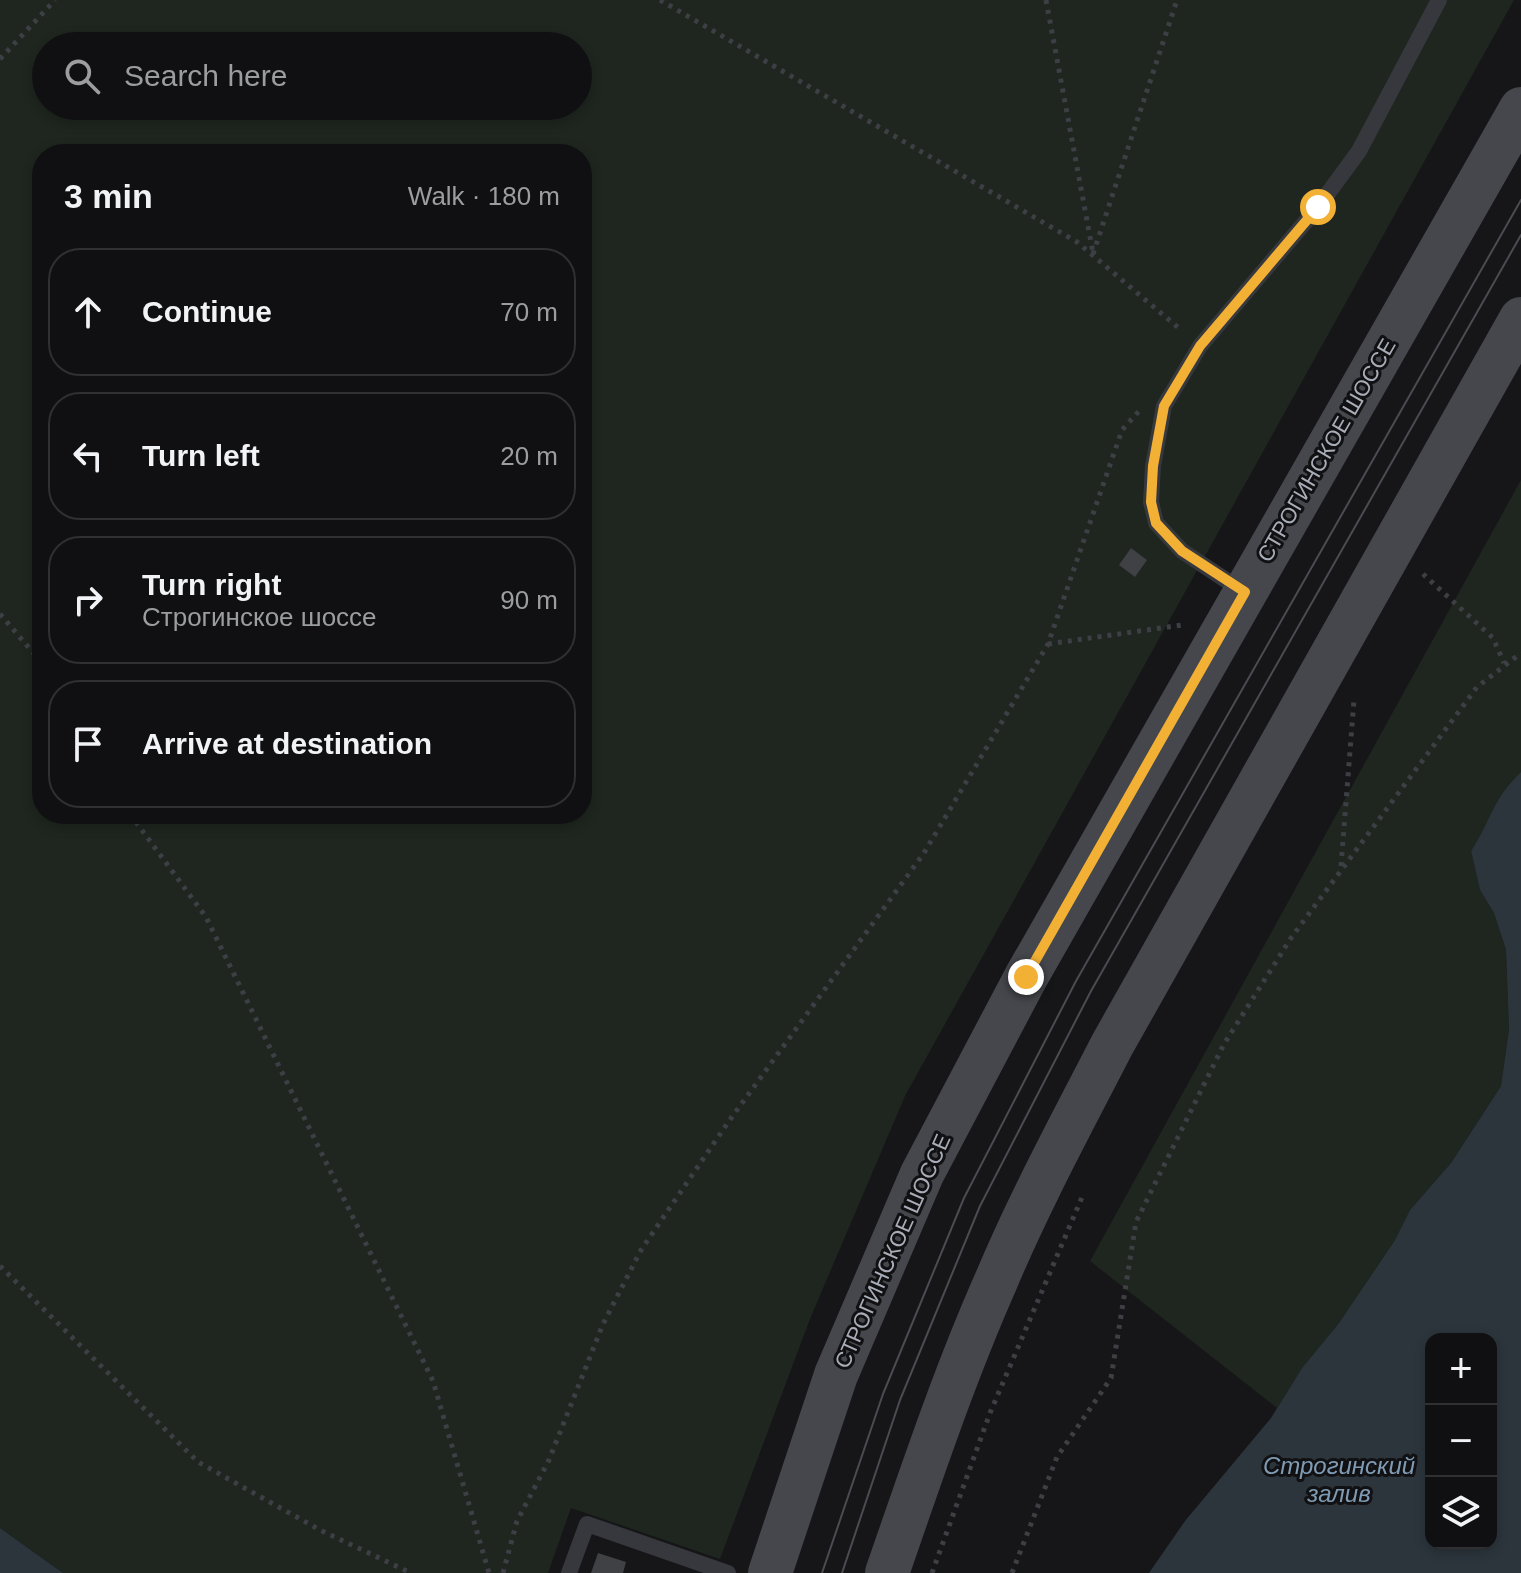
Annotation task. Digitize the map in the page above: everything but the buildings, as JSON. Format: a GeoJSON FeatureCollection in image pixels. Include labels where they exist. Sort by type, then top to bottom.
{"type":"FeatureCollection","features":[{"type":"Feature","properties":{"kind":"main road","name":"СТРОГИНСКОЕ ШОССЕ"},"geometry":{"type":"LineString","coordinates":[[770,1573],[836,1375],[922,1174],[1026,977],[1521,109]]}},
{"type":"Feature","properties":{"kind":"main road"},"geometry":{"type":"LineString","coordinates":[[887,1573],[935,1434],[996,1280],[1054,1158],[1112,1045],[1521,319]]}},
{"type":"Feature","properties":{"kind":"lane"},"geometry":{"type":"LineString","coordinates":[[1245,592],[1182,551],[1156,523],[1151,502],[1153,466],[1164,406],[1200,346],[1318,207],[1359,151],[1439,0]]}},
{"type":"Feature","properties":{"kind":"lane"},"geometry":{"type":"LineString","coordinates":[[569,1573],[587,1524],[728,1573]]}},
{"type":"Feature","properties":{"kind":"path"},"geometry":{"type":"LineString","coordinates":[[0,59],[55,0]]}},
{"type":"Feature","properties":{"kind":"path"},"geometry":{"type":"LineString","coordinates":[[660,0],[1093,254],[1200,346]]}},
{"type":"Feature","properties":{"kind":"path"},"geometry":{"type":"LineString","coordinates":[[1046,0],[1093,254]]}},
{"type":"Feature","properties":{"kind":"path"},"geometry":{"type":"LineString","coordinates":[[1093,254],[1177,0]]}},
{"type":"Feature","properties":{"kind":"path"},"geometry":{"type":"LineString","coordinates":[[503,1573],[517,1521],[549,1460],[603,1324],[641,1250],[729,1121],[924,853],[1048,644],[1122,430],[1133,415],[1146,407],[1164,406]]}},
{"type":"Feature","properties":{"kind":"path"},"geometry":{"type":"LineString","coordinates":[[1415,588],[1423,574],[1473,615],[1493,638],[1504,663]]}},
{"type":"Feature","properties":{"kind":"path"},"geometry":{"type":"LineString","coordinates":[[0,614],[32,651]]}},
{"type":"Feature","properties":{"kind":"path"},"geometry":{"type":"LineString","coordinates":[[1048,644],[1185,625]]}},
{"type":"Feature","properties":{"kind":"path"},"geometry":{"type":"LineString","coordinates":[[1012,1573],[1057,1457],[1111,1378],[1136,1222],[1224,1044],[1291,938],[1477,687],[1504,663],[1521,653]]}},
{"type":"Feature","properties":{"kind":"path"},"geometry":{"type":"LineString","coordinates":[[1347,713],[1362,686]]}},
{"type":"Feature","properties":{"kind":"path"},"geometry":{"type":"LineString","coordinates":[[1341,870],[1354,700]]}},
{"type":"Feature","properties":{"kind":"path"},"geometry":{"type":"LineString","coordinates":[[137,824],[206,917],[433,1381],[489,1573]]}},
{"type":"Feature","properties":{"kind":"path"},"geometry":{"type":"LineString","coordinates":[[932,1573],[990,1413],[1055,1254],[1089,1183]]}},
{"type":"Feature","properties":{"kind":"path"},"geometry":{"type":"LineString","coordinates":[[0,1266],[198,1462],[320,1530],[411,1573]]}},
{"type":"Feature","properties":{"kind":"shaded area"},"geometry":{"type":"Polygon","coordinates":[[[0,0],[1514,0],[905,1096],[810,1319],[720,1559],[571,1508],[548,1573],[63,1573],[0,1528],[0,0]]]}},
{"type":"Feature","properties":{"kind":"shaded area"},"geometry":{"type":"Polygon","coordinates":[[[1521,480],[1521,772],[1498,801],[1471,851],[1480,890],[1494,913],[1506,950],[1509,1029],[1501,1086],[1451,1163],[1410,1210],[1395,1240],[1339,1323],[1302,1368],[1277,1408],[1090,1261],[1521,480]]]}},
{"type":"Feature","properties":{"kind":"water","name":"Строгинский залив"},"geometry":{"type":"Polygon","coordinates":[[[1521,772],[1521,1573],[1149,1573],[1185,1521],[1271,1418],[1302,1368],[1339,1323],[1395,1240],[1410,1210],[1451,1163],[1501,1086],[1509,1029],[1506,950],[1494,913],[1480,890],[1471,851],[1498,801],[1521,772]]]}},
{"type":"Feature","properties":{"kind":"water"},"geometry":{"type":"Polygon","coordinates":[[[0,1528],[63,1573],[0,1573],[0,1528]]]}},
{"type":"Feature","properties":{"kind":"tram line"},"geometry":{"type":"LineString","coordinates":[[822,1573],[883,1394],[964,1198],[1076,981],[1521,200]]}},
{"type":"Feature","properties":{"kind":"tram line"},"geometry":{"type":"LineString","coordinates":[[842,1573],[900,1400],[980,1206],[1091,991],[1521,235]]}},
{"type":"Feature","properties":{"kind":"route"},"geometry":{"type":"LineString","coordinates":[[1026,977],[1245,592],[1182,551],[1156,523],[1151,502],[1153,466],[1164,406],[1200,346],[1318,207]]}}]}
